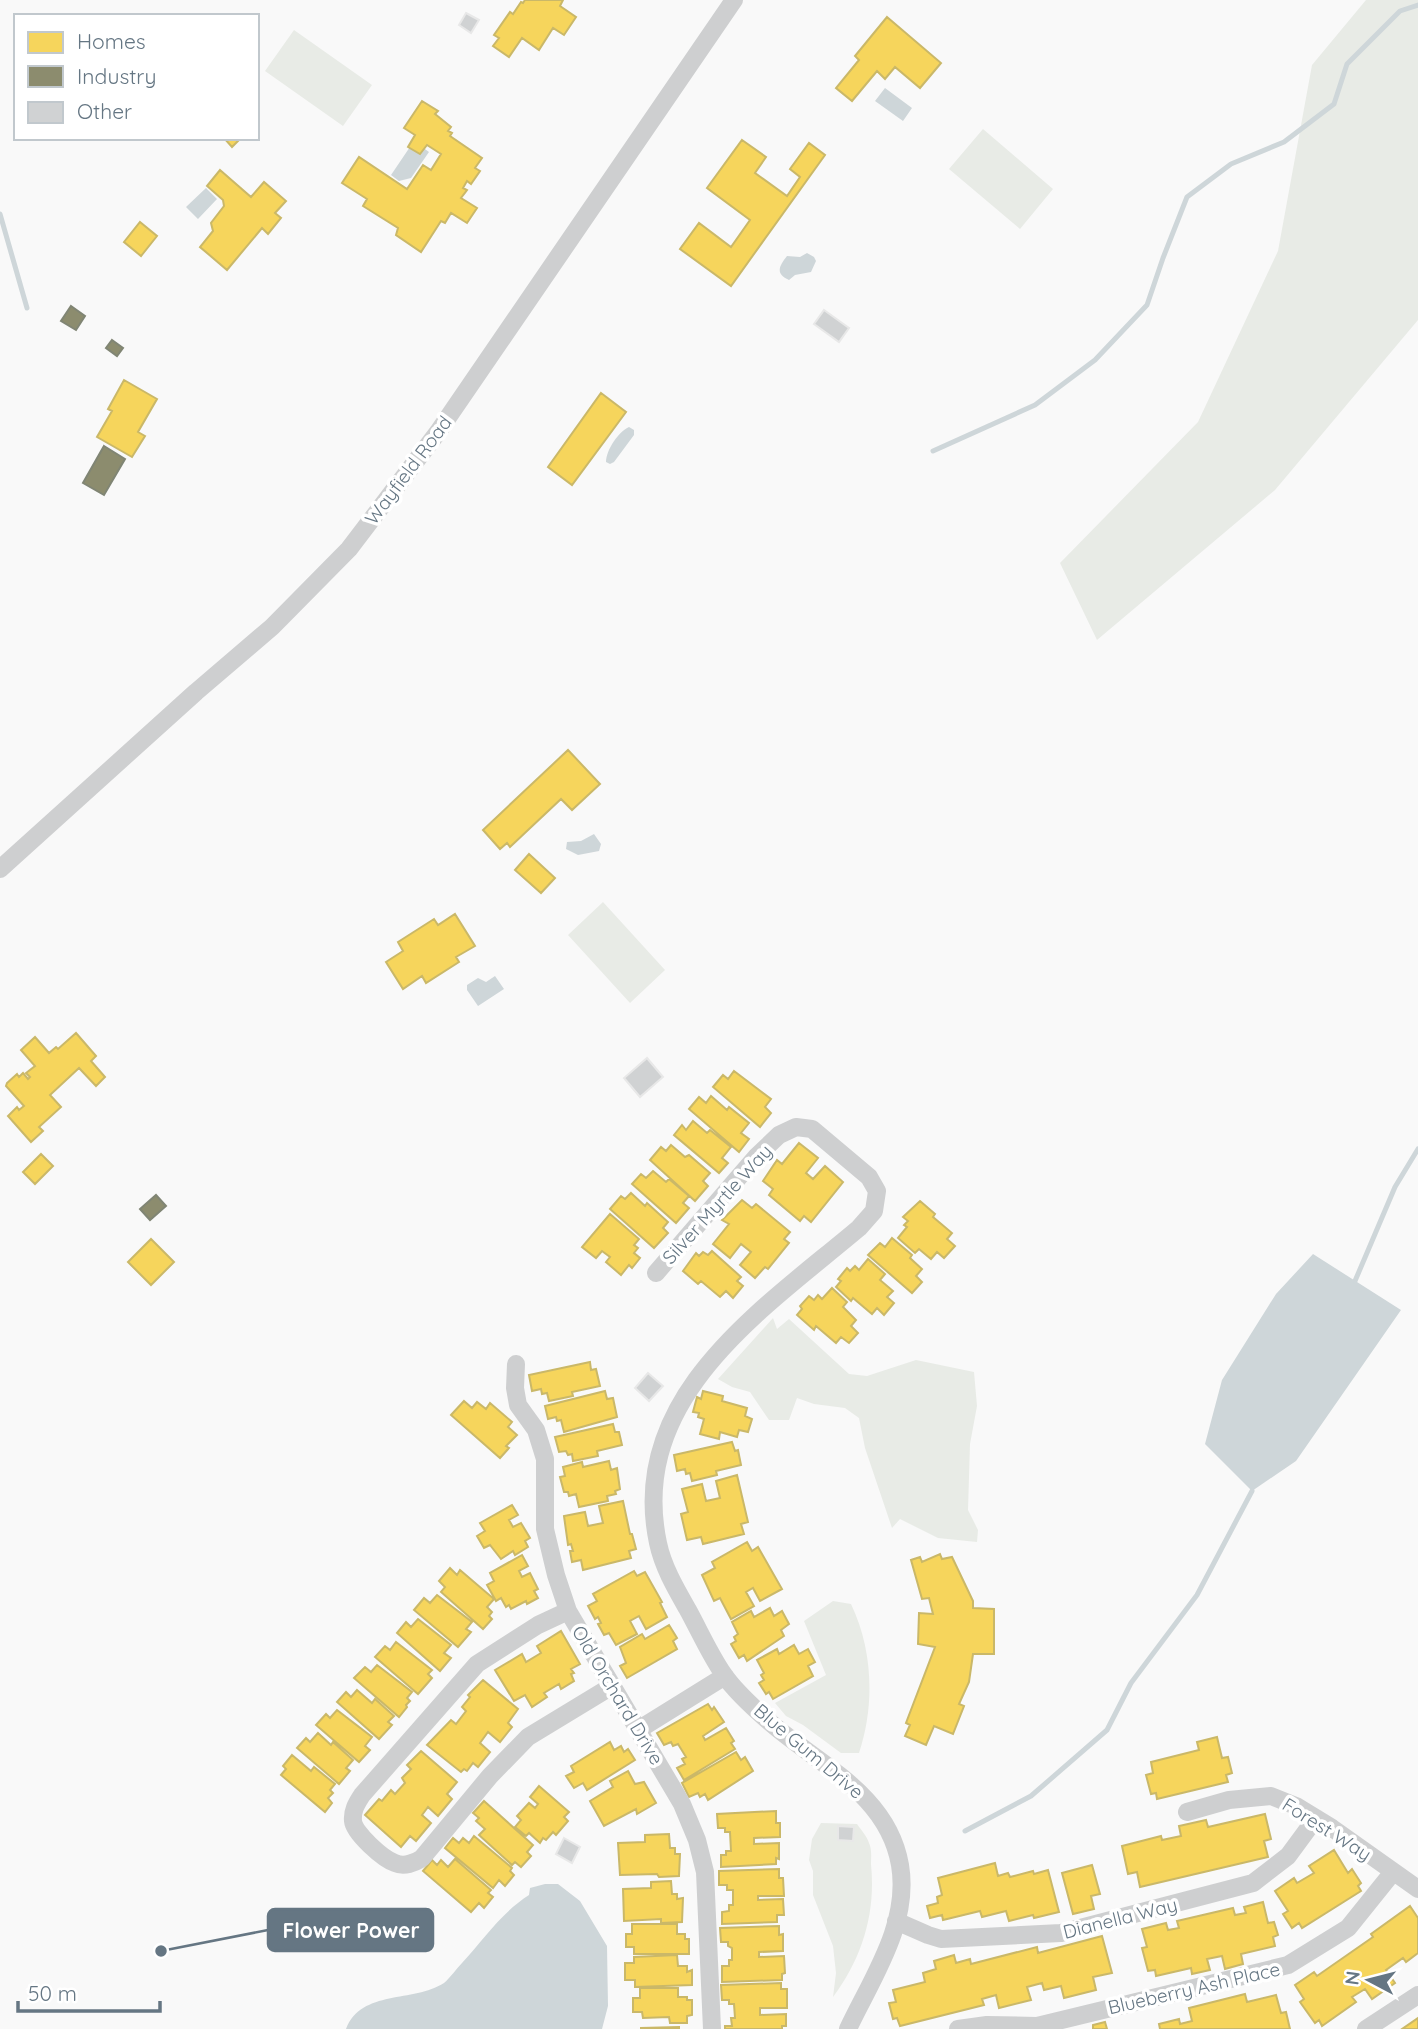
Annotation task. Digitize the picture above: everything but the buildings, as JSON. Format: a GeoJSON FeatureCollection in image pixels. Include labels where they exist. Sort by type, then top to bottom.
{"type":"FeatureCollection","features":[{"type":"Feature","properties":{"kind":"street","name":"Wayfield Road"},"geometry":{"type":"LineString","coordinates":[[0,869],[272,626],[349,549],[438,432],[734,0]]}},
{"type":"Feature","properties":{"kind":"street","name":"Silver Myrtle Way"},"geometry":{"type":"LineString","coordinates":[[656,1273],[757,1156],[779,1135],[796,1127],[812,1129],[869,1177],[877,1191]]}},
{"type":"Feature","properties":{"kind":"street","name":"Blue Gum Drive"},"geometry":{"type":"LineString","coordinates":[[850,2029],[887,1948],[896,1921],[901,1887],[900,1865],[894,1843],[877,1811],[861,1792],[772,1724],[724,1676],[671,1579],[658,1545],[653,1509],[654,1478],[659,1451],[674,1412],[696,1380],[744,1324],[859,1228],[874,1211],[877,1191]]}},
{"type":"Feature","properties":{"kind":"street","name":"Old Orchard Drive"},"geometry":{"type":"LineString","coordinates":[[516,1364],[515,1388],[518,1405],[536,1430],[545,1459],[545,1530],[568,1611],[688,1814],[703,1860],[712,2029]]}},
{"type":"Feature","properties":{"kind":"street"},"geometry":{"type":"LineString","coordinates":[[568,1611],[538,1625],[477,1664],[362,1795],[354,1807],[353,1823],[358,1834],[395,1863],[414,1863],[422,1858],[491,1776],[528,1737],[612,1686]]}},
{"type":"Feature","properties":{"kind":"street"},"geometry":{"type":"LineString","coordinates":[[638,1730],[724,1676]]}},
{"type":"Feature","properties":{"kind":"street","name":"Forest Way"},"geometry":{"type":"LineString","coordinates":[[1187,1812],[1229,1800],[1271,1796],[1316,1818],[1418,1889]]}},
{"type":"Feature","properties":{"kind":"street","name":"Dianella Way"},"geometry":{"type":"LineString","coordinates":[[896,1921],[941,1938],[1061,1933],[1254,1883],[1288,1856],[1316,1818]]}},
{"type":"Feature","properties":{"kind":"street","name":"Blueberry Ash Place"},"geometry":{"type":"LineString","coordinates":[[958,2029],[978,2025],[1037,2026],[1289,1965],[1348,1928],[1393,1871]]}},
{"type":"Feature","properties":{"kind":"street"},"geometry":{"type":"LineString","coordinates":[[1366,2029],[1418,1995]]}},
{"type":"Feature","properties":{"kind":"shaded area"},"geometry":{"type":"Polygon","coordinates":[[[1366,0],[1418,0],[1418,320],[1275,490],[1097,640],[1060,563],[1198,422],[1278,251],[1312,65],[1366,0]]]}},
{"type":"Feature","properties":{"kind":"shaded area"},"geometry":{"type":"Polygon","coordinates":[[[294,30],[372,85],[343,126],[265,71],[294,30]]]}},
{"type":"Feature","properties":{"kind":"shaded area"},"geometry":{"type":"Polygon","coordinates":[[[885,88],[912,108],[903,121],[875,101],[885,88]]]}},
{"type":"Feature","properties":{"kind":"shaded area"},"geometry":{"type":"Polygon","coordinates":[[[983,129],[1053,189],[1020,229],[949,169],[983,129]]]}},
{"type":"Feature","properties":{"kind":"shaded area"},"geometry":{"type":"Polygon","coordinates":[[[414,141],[429,152],[411,178],[399,181],[391,175],[414,141]]]}},
{"type":"Feature","properties":{"kind":"shaded area"},"geometry":{"type":"Polygon","coordinates":[[[206,188],[217,199],[198,219],[186,207],[206,188]]]}},
{"type":"Feature","properties":{"kind":"shaded area"},"geometry":{"type":"Polygon","coordinates":[[[807,253],[816,261],[811,272],[795,275],[789,280],[782,275],[780,266],[787,256],[800,257],[807,253]]]}},
{"type":"Feature","properties":{"kind":"shaded area"},"geometry":{"type":"Polygon","coordinates":[[[629,427],[634,430],[634,435],[614,462],[606,462],[614,442],[621,432],[629,427]]]}},
{"type":"Feature","properties":{"kind":"shaded area"},"geometry":{"type":"Polygon","coordinates":[[[594,834],[601,844],[599,851],[578,855],[566,849],[567,842],[581,841],[594,834]]]}},
{"type":"Feature","properties":{"kind":"shaded area"},"geometry":{"type":"Polygon","coordinates":[[[603,902],[665,970],[630,1003],[568,935],[603,902]]]}},
{"type":"Feature","properties":{"kind":"shaded area"},"geometry":{"type":"Polygon","coordinates":[[[495,976],[504,989],[478,1006],[467,990],[467,985],[478,978],[486,982],[495,976]]]}},
{"type":"Feature","properties":{"kind":"shaded area"},"geometry":{"type":"Polygon","coordinates":[[[1313,1254],[1401,1310],[1296,1461],[1252,1491],[1205,1444],[1222,1380],[1276,1294],[1313,1254]]]}},
{"type":"Feature","properties":{"kind":"shaded area"},"geometry":{"type":"Polygon","coordinates":[[[773,1318],[777,1329],[789,1319],[849,1374],[867,1376],[916,1360],[974,1372],[977,1406],[970,1444],[968,1510],[978,1530],[977,1542],[938,1538],[900,1519],[892,1528],[865,1448],[859,1418],[845,1408],[814,1404],[797,1398],[789,1420],[769,1420],[750,1392],[732,1387],[718,1379],[773,1318]]]}},
{"type":"Feature","properties":{"kind":"shaded area"},"geometry":{"type":"Polygon","coordinates":[[[833,1601],[851,1604],[864,1640],[869,1697],[868,1716],[859,1753],[841,1753],[786,1716],[775,1703],[826,1675],[804,1621],[833,1601]]]}},
{"type":"Feature","properties":{"kind":"shaded area"},"geometry":{"type":"Polygon","coordinates":[[[821,1823],[857,1824],[867,1838],[871,1851],[871,1900],[865,1935],[852,1967],[833,1997],[836,1973],[833,1946],[813,1895],[813,1871],[809,1860],[812,1839],[821,1823]]]}},
{"type":"Feature","properties":{"kind":"shaded area"},"geometry":{"type":"Polygon","coordinates":[[[558,1884],[580,1901],[607,1946],[608,2006],[602,2029],[346,2029],[354,2016],[376,2002],[418,1993],[444,1983],[501,1918],[529,1895],[530,1888],[558,1884]]]}},
{"type":"Feature","properties":{"kind":"waterway"},"geometry":{"type":"LineString","coordinates":[[933,451],[1035,405],[1095,360],[1147,305],[1187,197],[1231,164],[1284,142],[1334,104],[1347,64],[1400,11],[1418,5]]}},
{"type":"Feature","properties":{"kind":"waterway"},"geometry":{"type":"LineString","coordinates":[[0,214],[27,308]]}},
{"type":"Feature","properties":{"kind":"waterway"},"geometry":{"type":"LineString","coordinates":[[1355,1281],[1395,1187],[1418,1149]]}},
{"type":"Feature","properties":{"kind":"waterway"},"geometry":{"type":"LineString","coordinates":[[965,1831],[1031,1796],[1107,1730],[1131,1683],[1197,1595],[1252,1491]]}},
{"type":"Feature","properties":{"kind":"place","name":"Flower Power"},"geometry":{"type":"Point","coordinates":[161,1951]}}]}
